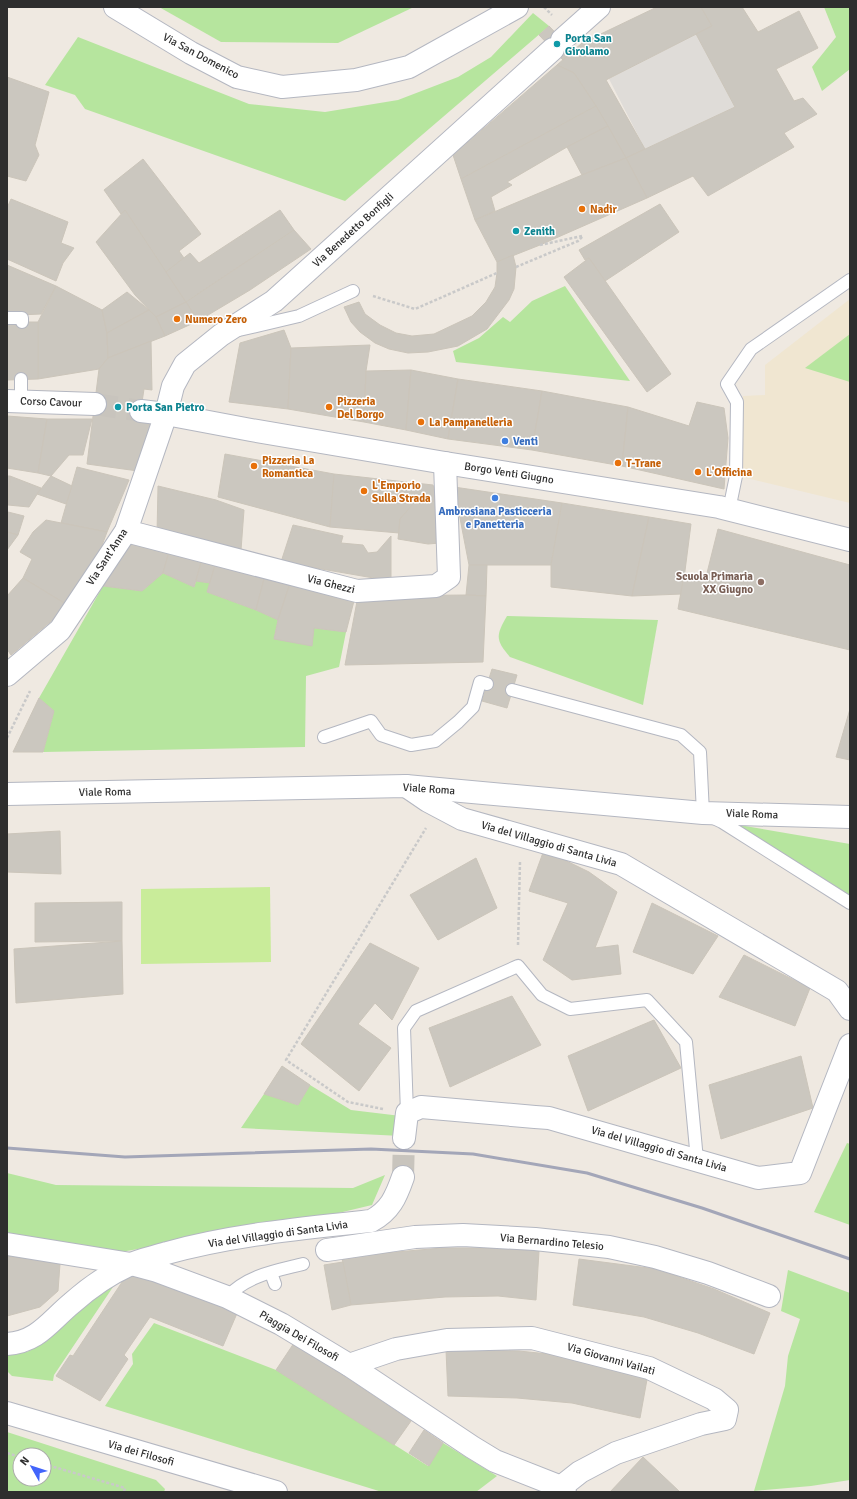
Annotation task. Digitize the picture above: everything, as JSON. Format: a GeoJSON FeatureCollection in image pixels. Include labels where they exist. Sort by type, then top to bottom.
{"type":"FeatureCollection","features":[{"type":"Feature","properties":{"kind":"street","name":"Via San Domenico"},"geometry":{"type":"LineString","coordinates":[[115,7],[191,53],[237,77],[282,87],[356,80],[409,67],[517,7]]}},
{"type":"Feature","properties":{"kind":"street","name":"Via Benedetto Bonfigli"},"geometry":{"type":"LineString","coordinates":[[166,414],[173,386],[185,364],[221,335],[274,301],[599,7]]}},
{"type":"Feature","properties":{"kind":"street","name":"Corso Cavour"},"geometry":{"type":"LineString","coordinates":[[14,401],[95,404]]}},
{"type":"Feature","properties":{"kind":"street"},"geometry":{"type":"LineString","coordinates":[[141,411],[166,414]]}},
{"type":"Feature","properties":{"kind":"street","name":"Borgo Venti Giugno"},"geometry":{"type":"LineString","coordinates":[[166,414],[445,463],[719,507],[850,540]]}},
{"type":"Feature","properties":{"kind":"street","name":"Via Sant'Anna"},"geometry":{"type":"LineString","coordinates":[[7,675],[60,630],[126,531],[166,414]]}},
{"type":"Feature","properties":{"kind":"street","name":"Via Ghezzi"},"geometry":{"type":"LineString","coordinates":[[126,531],[357,591],[436,586],[449,577],[445,463]]}},
{"type":"Feature","properties":{"kind":"street","name":"Viale Roma"},"geometry":{"type":"LineString","coordinates":[[7,794],[406,786],[702,813],[850,817]]}},
{"type":"Feature","properties":{"kind":"street","name":"Via del Villaggio di Santa Livia"},"geometry":{"type":"LineString","coordinates":[[406,786],[428,801],[462,819],[621,864],[837,991],[850,1009]]}},
{"type":"Feature","properties":{"kind":"street","name":"Via del Villaggio di Santa Livia"},"geometry":{"type":"LineString","coordinates":[[407,1113],[421,1107],[549,1118],[758,1178],[800,1173],[850,1045]]}},
{"type":"Feature","properties":{"kind":"street"},"geometry":{"type":"LineString","coordinates":[[404,1138],[407,1113]]}},
{"type":"Feature","properties":{"kind":"street","name":"Via del Villaggio di Santa Livia"},"geometry":{"type":"LineString","coordinates":[[7,1344],[19,1343],[42,1332],[70,1304],[104,1277],[131,1264],[183,1249],[228,1240],[371,1221],[381,1216],[395,1198],[403,1177]]}},
{"type":"Feature","properties":{"kind":"street","name":"Via Bernardino Telesio"},"geometry":{"type":"LineString","coordinates":[[327,1250],[415,1237],[463,1235],[536,1239],[609,1247],[655,1257],[708,1273],[769,1296]]}},
{"type":"Feature","properties":{"kind":"street","name":"Piaggia Dei Filosofi"},"geometry":{"type":"LineString","coordinates":[[7,1244],[131,1264],[157,1271],[227,1297],[281,1324],[349,1365],[378,1377],[472,1447],[495,1461],[563,1489]]}},
{"type":"Feature","properties":{"kind":"street","name":"Via Giovanni Vailati"},"geometry":{"type":"LineString","coordinates":[[349,1365],[396,1349],[447,1340],[532,1338],[649,1368],[714,1399],[727,1410],[725,1419],[701,1424],[616,1453],[580,1472],[563,1489]]}},
{"type":"Feature","properties":{"kind":"street","name":"Via dei Filosofi"},"geometry":{"type":"LineString","coordinates":[[7,1413],[276,1492]]}},
{"type":"Feature","properties":{"kind":"lane"},"geometry":{"type":"LineString","coordinates":[[729,510],[736,476],[737,402],[727,384],[751,349],[850,280]]}},
{"type":"Feature","properties":{"kind":"lane"},"geometry":{"type":"LineString","coordinates":[[221,335],[299,316],[353,291]]}},
{"type":"Feature","properties":{"kind":"lane"},"geometry":{"type":"LineString","coordinates":[[7,318],[22,318],[22,322]]}},
{"type":"Feature","properties":{"kind":"lane"},"geometry":{"type":"LineString","coordinates":[[14,401],[21,380]]}},
{"type":"Feature","properties":{"kind":"lane"},"geometry":{"type":"LineString","coordinates":[[324,737],[372,721],[382,735],[411,745],[435,741],[473,707],[480,682],[487,684]]}},
{"type":"Feature","properties":{"kind":"lane"},"geometry":{"type":"LineString","coordinates":[[512,690],[681,735],[700,752],[702,813],[722,822],[850,903]]}},
{"type":"Feature","properties":{"kind":"lane"},"geometry":{"type":"LineString","coordinates":[[407,1113],[404,1028],[416,1011],[518,966],[542,995],[570,1009],[647,1000],[652,1005],[686,1042],[697,1160]]}},
{"type":"Feature","properties":{"kind":"lane"},"geometry":{"type":"LineString","coordinates":[[227,1297],[236,1287],[250,1279],[303,1264]]}},
{"type":"Feature","properties":{"kind":"lane"},"geometry":{"type":"LineString","coordinates":[[271,1273],[275,1284]]}},
{"type":"Feature","properties":{"kind":"path"},"geometry":{"type":"LineString","coordinates":[[516,267],[578,241],[583,236],[540,245]]}},
{"type":"Feature","properties":{"kind":"path"},"geometry":{"type":"LineString","coordinates":[[353,291],[415,309],[498,272]]}},
{"type":"Feature","properties":{"kind":"path"},"geometry":{"type":"LineString","coordinates":[[407,1113],[348,1102],[286,1060],[428,825]]}},
{"type":"Feature","properties":{"kind":"path"},"geometry":{"type":"LineString","coordinates":[[518,966],[520,860]]}},
{"type":"Feature","properties":{"kind":"path"},"geometry":{"type":"LineString","coordinates":[[52,1466],[126,1488],[124,1492]]}},
{"type":"Feature","properties":{"kind":"shaded area"},"geometry":{"type":"Polygon","coordinates":[[[696,34],[735,107],[645,149],[609,79],[696,34]]]}},
{"type":"Feature","properties":{"kind":"shaded area"},"geometry":{"type":"Polygon","coordinates":[[[850,299],[850,503],[742,477],[741,449],[743,396],[765,395],[765,365],[850,299]]]}},
{"type":"Feature","properties":{"kind":"green space"},"geometry":{"type":"Polygon","coordinates":[[[159,7],[414,7],[338,43],[221,42],[159,7]]]}},
{"type":"Feature","properties":{"kind":"green space"},"geometry":{"type":"Polygon","coordinates":[[[824,7],[850,7],[850,69],[822,91],[812,67],[836,37],[824,7]]]}},
{"type":"Feature","properties":{"kind":"green space"},"geometry":{"type":"Polygon","coordinates":[[[533,13],[549,26],[345,201],[85,109],[75,95],[45,85],[78,37],[249,104],[325,112],[398,100],[458,77],[491,57],[533,13]]]}},
{"type":"Feature","properties":{"kind":"green space"},"geometry":{"type":"Polygon","coordinates":[[[565,286],[630,381],[456,362],[453,351],[479,338],[503,317],[510,322],[532,301],[565,286]]]}},
{"type":"Feature","properties":{"kind":"green space"},"geometry":{"type":"Polygon","coordinates":[[[850,334],[850,382],[805,368],[850,334]]]}},
{"type":"Feature","properties":{"kind":"green space"},"geometry":{"type":"Polygon","coordinates":[[[163,573],[194,587],[196,581],[210,583],[207,592],[256,610],[278,620],[274,639],[314,628],[346,632],[339,667],[306,676],[305,747],[43,752],[54,711],[39,698],[103,586],[142,591],[163,573]]]}},
{"type":"Feature","properties":{"kind":"green space"},"geometry":{"type":"Polygon","coordinates":[[[507,616],[658,620],[643,705],[510,657],[502,646],[499,637],[499,633],[507,616]]]}},
{"type":"Feature","properties":{"kind":"green space"},"geometry":{"type":"Polygon","coordinates":[[[722,822],[850,844],[850,903],[722,822]]]}},
{"type":"Feature","properties":{"kind":"green space"},"geometry":{"type":"Polygon","coordinates":[[[270,887],[271,962],[141,964],[141,889],[270,887]]]}},
{"type":"Feature","properties":{"kind":"green space"},"geometry":{"type":"Polygon","coordinates":[[[310,1085],[351,1110],[401,1116],[401,1136],[241,1128],[264,1094],[298,1105],[310,1085]]]}},
{"type":"Feature","properties":{"kind":"green space"},"geometry":{"type":"Polygon","coordinates":[[[847,1143],[850,1144],[850,1225],[814,1212],[847,1143]]]}},
{"type":"Feature","properties":{"kind":"green space"},"geometry":{"type":"Polygon","coordinates":[[[7,1173],[56,1185],[353,1188],[385,1175],[372,1205],[330,1215],[121,1252],[7,1234],[7,1173]]]}},
{"type":"Feature","properties":{"kind":"green space"},"geometry":{"type":"Polygon","coordinates":[[[788,1270],[850,1293],[850,1480],[811,1486],[754,1491],[785,1386],[788,1356],[800,1319],[781,1311],[788,1270]]]}},
{"type":"Feature","properties":{"kind":"green space"},"geometry":{"type":"Polygon","coordinates":[[[121,1275],[54,1375],[53,1381],[12,1376],[7,1371],[7,1352],[27,1352],[47,1341],[75,1313],[121,1275]]]}},
{"type":"Feature","properties":{"kind":"green space"},"geometry":{"type":"Polygon","coordinates":[[[154,1323],[276,1370],[428,1466],[443,1443],[497,1476],[476,1492],[382,1492],[105,1406],[133,1364],[132,1354],[154,1323]]]}},
{"type":"Feature","properties":{"kind":"green space"},"geometry":{"type":"Polygon","coordinates":[[[7,1432],[156,1480],[165,1489],[164,1492],[7,1492],[7,1432]]]}},
{"type":"Feature","properties":{"kind":"building"},"geometry":{"type":"Polygon","coordinates":[[[657,7],[701,7],[712,26],[606,80],[645,149],[626,158],[596,106],[574,73],[557,65],[582,43],[657,7]]]}},
{"type":"Feature","properties":{"kind":"building"},"geometry":{"type":"Polygon","coordinates":[[[701,7],[742,7],[758,32],[799,11],[818,48],[776,69],[794,101],[803,98],[817,114],[784,133],[794,147],[708,196],[693,176],[647,198],[626,158],[735,107],[696,34],[712,26],[701,7]]]}},
{"type":"Feature","properties":{"kind":"building","name":"Porta San Girolamo"},"geometry":{"type":"Polygon","coordinates":[[[549,26],[573,51],[563,60],[539,35],[549,26]]]}},
{"type":"Feature","properties":{"kind":"building"},"geometry":{"type":"Polygon","coordinates":[[[557,65],[574,73],[596,106],[461,179],[453,155],[557,65]]]}},
{"type":"Feature","properties":{"kind":"building"},"geometry":{"type":"Polygon","coordinates":[[[7,77],[49,92],[35,145],[39,155],[26,181],[7,176],[7,77]]]}},
{"type":"Feature","properties":{"kind":"building"},"geometry":{"type":"Polygon","coordinates":[[[596,106],[608,126],[567,147],[507,182],[512,185],[491,197],[495,211],[475,220],[461,179],[596,106]]]}},
{"type":"Feature","properties":{"kind":"building"},"geometry":{"type":"Polygon","coordinates":[[[608,126],[626,158],[582,175],[567,147],[608,126]]]}},
{"type":"Feature","properties":{"kind":"building"},"geometry":{"type":"Polygon","coordinates":[[[626,158],[647,198],[540,245],[497,262],[475,220],[626,158]]]}},
{"type":"Feature","properties":{"kind":"building"},"geometry":{"type":"Polygon","coordinates":[[[143,159],[201,234],[179,251],[184,258],[166,272],[125,210],[121,214],[104,190],[143,159]]]}},
{"type":"Feature","properties":{"kind":"building"},"geometry":{"type":"Polygon","coordinates":[[[11,199],[68,222],[61,243],[74,248],[63,263],[56,281],[7,259],[7,208],[11,199]]]}},
{"type":"Feature","properties":{"kind":"building"},"geometry":{"type":"Polygon","coordinates":[[[660,204],[679,232],[605,281],[589,258],[585,260],[579,250],[660,204]]]}},
{"type":"Feature","properties":{"kind":"building"},"geometry":{"type":"Polygon","coordinates":[[[125,210],[186,302],[156,317],[135,295],[96,242],[125,210]]]}},
{"type":"Feature","properties":{"kind":"building"},"geometry":{"type":"Polygon","coordinates":[[[280,210],[294,230],[186,302],[166,272],[190,253],[199,263],[280,210]]]}},
{"type":"Feature","properties":{"kind":"building"},"geometry":{"type":"Polygon","coordinates":[[[294,230],[311,249],[250,290],[198,321],[186,302],[294,230]]]}},
{"type":"Feature","properties":{"kind":"building"},"geometry":{"type":"Polygon","coordinates":[[[513,255],[516,267],[514,289],[509,300],[487,329],[458,346],[428,352],[408,353],[389,349],[375,343],[360,332],[351,322],[344,307],[359,302],[365,314],[380,325],[396,333],[412,336],[434,334],[472,316],[486,302],[495,287],[497,262],[513,255]]]}},
{"type":"Feature","properties":{"kind":"building"},"geometry":{"type":"Polygon","coordinates":[[[589,258],[671,374],[647,392],[564,277],[589,258]]]}},
{"type":"Feature","properties":{"kind":"building"},"geometry":{"type":"Polygon","coordinates":[[[7,265],[56,286],[41,314],[19,315],[7,313],[7,265]]]}},
{"type":"Feature","properties":{"kind":"building"},"geometry":{"type":"Polygon","coordinates":[[[56,286],[102,310],[107,333],[108,358],[99,369],[38,379],[38,322],[56,286]]]}},
{"type":"Feature","properties":{"kind":"building"},"geometry":{"type":"Polygon","coordinates":[[[127,292],[149,310],[107,333],[102,310],[127,292]]]}},
{"type":"Feature","properties":{"kind":"building","name":"Numero Zero"},"geometry":{"type":"Polygon","coordinates":[[[186,302],[198,321],[165,336],[156,317],[186,302]]]}},
{"type":"Feature","properties":{"kind":"building"},"geometry":{"type":"Polygon","coordinates":[[[149,310],[156,317],[165,336],[108,358],[107,333],[149,310]]]}},
{"type":"Feature","properties":{"kind":"building"},"geometry":{"type":"Polygon","coordinates":[[[7,322],[38,322],[38,379],[7,380],[7,322]]]}},
{"type":"Feature","properties":{"kind":"building"},"geometry":{"type":"Polygon","coordinates":[[[284,330],[291,348],[288,409],[229,402],[240,343],[284,330]]]}},
{"type":"Feature","properties":{"kind":"building","name":"Porta San Pietro"},"geometry":{"type":"Polygon","coordinates":[[[151,341],[152,390],[144,389],[139,422],[151,424],[138,471],[87,464],[99,369],[108,358],[151,341]]]}},
{"type":"Feature","properties":{"kind":"building"},"geometry":{"type":"Polygon","coordinates":[[[370,345],[366,371],[364,422],[288,409],[291,348],[370,345]]]}},
{"type":"Feature","properties":{"kind":"building"},"geometry":{"type":"Polygon","coordinates":[[[411,370],[406,430],[364,422],[366,371],[411,370]]]}},
{"type":"Feature","properties":{"kind":"building"},"geometry":{"type":"Polygon","coordinates":[[[411,370],[458,379],[448,439],[406,430],[411,370]]]}},
{"type":"Feature","properties":{"kind":"building"},"geometry":{"type":"Polygon","coordinates":[[[458,379],[542,391],[532,450],[448,439],[458,379]]]}},
{"type":"Feature","properties":{"kind":"building"},"geometry":{"type":"Polygon","coordinates":[[[542,391],[628,407],[622,466],[532,450],[542,391]]]}},
{"type":"Feature","properties":{"kind":"building"},"geometry":{"type":"Polygon","coordinates":[[[697,402],[724,408],[728,438],[724,489],[622,466],[628,407],[689,426],[697,402]]]}},
{"type":"Feature","properties":{"kind":"building"},"geometry":{"type":"Polygon","coordinates":[[[7,416],[47,419],[38,473],[7,468],[7,416]]]}},
{"type":"Feature","properties":{"kind":"building"},"geometry":{"type":"Polygon","coordinates":[[[47,419],[92,419],[83,455],[69,455],[51,476],[38,473],[47,419]]]}},
{"type":"Feature","properties":{"kind":"building"},"geometry":{"type":"Polygon","coordinates":[[[225,454],[334,474],[330,527],[218,497],[225,454]]]}},
{"type":"Feature","properties":{"kind":"building"},"geometry":{"type":"Polygon","coordinates":[[[77,467],[129,480],[107,532],[61,523],[77,467]]]}},
{"type":"Feature","properties":{"kind":"building"},"geometry":{"type":"Polygon","coordinates":[[[334,474],[433,485],[437,501],[414,503],[400,519],[399,533],[330,527],[334,474]]]}},
{"type":"Feature","properties":{"kind":"building"},"geometry":{"type":"Polygon","coordinates":[[[7,476],[10,476],[8,505],[7,505],[7,476]]]}},
{"type":"Feature","properties":{"kind":"building"},"geometry":{"type":"Polygon","coordinates":[[[10,476],[41,488],[29,507],[8,505],[10,476]]]}},
{"type":"Feature","properties":{"kind":"building"},"geometry":{"type":"Polygon","coordinates":[[[51,476],[72,486],[66,504],[37,494],[51,476]]]}},
{"type":"Feature","properties":{"kind":"building"},"geometry":{"type":"Polygon","coordinates":[[[158,486],[216,500],[244,510],[241,550],[157,534],[158,486]]]}},
{"type":"Feature","properties":{"kind":"building"},"geometry":{"type":"Polygon","coordinates":[[[454,487],[562,503],[551,565],[469,565],[454,487]]]}},
{"type":"Feature","properties":{"kind":"building"},"geometry":{"type":"Polygon","coordinates":[[[437,501],[440,543],[428,544],[398,539],[400,519],[414,503],[437,501]]]}},
{"type":"Feature","properties":{"kind":"building"},"geometry":{"type":"Polygon","coordinates":[[[562,503],[649,517],[632,596],[551,587],[551,565],[562,503]]]}},
{"type":"Feature","properties":{"kind":"building"},"geometry":{"type":"Polygon","coordinates":[[[8,512],[24,516],[18,535],[7,532],[8,512]]]}},
{"type":"Feature","properties":{"kind":"building"},"geometry":{"type":"Polygon","coordinates":[[[649,517],[691,524],[682,594],[632,596],[649,517]]]}},
{"type":"Feature","properties":{"kind":"building"},"geometry":{"type":"Polygon","coordinates":[[[46,520],[107,532],[96,561],[69,606],[23,578],[32,559],[20,552],[33,532],[46,520]]]}},
{"type":"Feature","properties":{"kind":"building"},"geometry":{"type":"Polygon","coordinates":[[[293,525],[343,536],[341,543],[363,545],[368,553],[377,552],[391,536],[391,581],[281,562],[293,525]]]}},
{"type":"Feature","properties":{"kind":"building"},"geometry":{"type":"Polygon","coordinates":[[[718,529],[850,565],[850,650],[678,609],[684,575],[705,581],[718,529]]]}},
{"type":"Feature","properties":{"kind":"building"},"geometry":{"type":"Polygon","coordinates":[[[7,532],[18,535],[7,550],[7,532]]]}},
{"type":"Feature","properties":{"kind":"building"},"geometry":{"type":"Polygon","coordinates":[[[131,541],[170,548],[163,573],[142,591],[103,586],[131,541]]]}},
{"type":"Feature","properties":{"kind":"building"},"geometry":{"type":"Polygon","coordinates":[[[170,548],[202,559],[194,587],[163,573],[170,548]]]}},
{"type":"Feature","properties":{"kind":"building"},"geometry":{"type":"Polygon","coordinates":[[[202,559],[216,562],[210,583],[196,581],[202,559]]]}},
{"type":"Feature","properties":{"kind":"building"},"geometry":{"type":"Polygon","coordinates":[[[216,562],[265,575],[256,610],[207,592],[216,562]]]}},
{"type":"Feature","properties":{"kind":"building"},"geometry":{"type":"Polygon","coordinates":[[[469,565],[487,565],[486,596],[466,595],[469,565]]]}},
{"type":"Feature","properties":{"kind":"building"},"geometry":{"type":"Polygon","coordinates":[[[265,575],[291,580],[278,620],[256,610],[265,575]]]}},
{"type":"Feature","properties":{"kind":"building"},"geometry":{"type":"Polygon","coordinates":[[[23,578],[69,606],[11,655],[7,649],[7,596],[23,578]]]}},
{"type":"Feature","properties":{"kind":"building"},"geometry":{"type":"Polygon","coordinates":[[[291,580],[355,597],[346,632],[314,628],[312,646],[274,639],[278,620],[291,580]]]}},
{"type":"Feature","properties":{"kind":"building"},"geometry":{"type":"Polygon","coordinates":[[[358,596],[486,596],[483,662],[345,665],[358,596]]]}},
{"type":"Feature","properties":{"kind":"building"},"geometry":{"type":"Polygon","coordinates":[[[492,669],[517,675],[507,708],[482,701],[492,669]]]}},
{"type":"Feature","properties":{"kind":"building"},"geometry":{"type":"Polygon","coordinates":[[[39,698],[54,711],[43,752],[13,752],[39,698]]]}},
{"type":"Feature","properties":{"kind":"building"},"geometry":{"type":"Polygon","coordinates":[[[850,709],[850,760],[836,757],[850,709]]]}},
{"type":"Feature","properties":{"kind":"building"},"geometry":{"type":"Polygon","coordinates":[[[60,831],[61,874],[7,872],[7,834],[60,831]]]}},
{"type":"Feature","properties":{"kind":"building"},"geometry":{"type":"Polygon","coordinates":[[[544,850],[589,872],[617,892],[595,948],[618,945],[621,974],[572,980],[543,960],[568,903],[529,891],[544,850]]]}},
{"type":"Feature","properties":{"kind":"building"},"geometry":{"type":"Polygon","coordinates":[[[476,858],[497,908],[438,940],[410,895],[476,858]]]}},
{"type":"Feature","properties":{"kind":"building"},"geometry":{"type":"Polygon","coordinates":[[[122,902],[122,941],[35,942],[35,903],[122,902]]]}},
{"type":"Feature","properties":{"kind":"building"},"geometry":{"type":"Polygon","coordinates":[[[652,903],[718,936],[693,974],[633,952],[652,903]]]}},
{"type":"Feature","properties":{"kind":"building"},"geometry":{"type":"Polygon","coordinates":[[[122,941],[123,994],[16,1003],[14,949],[122,941]]]}},
{"type":"Feature","properties":{"kind":"building"},"geometry":{"type":"Polygon","coordinates":[[[370,943],[419,968],[392,1020],[375,1003],[358,1024],[391,1048],[359,1091],[301,1044],[370,943]]]}},
{"type":"Feature","properties":{"kind":"building"},"geometry":{"type":"Polygon","coordinates":[[[744,955],[810,988],[795,1026],[719,997],[744,955]]]}},
{"type":"Feature","properties":{"kind":"building"},"geometry":{"type":"Polygon","coordinates":[[[512,996],[541,1045],[450,1087],[429,1028],[512,996]]]}},
{"type":"Feature","properties":{"kind":"building"},"geometry":{"type":"Polygon","coordinates":[[[654,1020],[681,1068],[588,1111],[568,1056],[654,1020]]]}},
{"type":"Feature","properties":{"kind":"building"},"geometry":{"type":"Polygon","coordinates":[[[801,1056],[813,1108],[721,1139],[709,1085],[801,1056]]]}},
{"type":"Feature","properties":{"kind":"building"},"geometry":{"type":"Polygon","coordinates":[[[282,1066],[310,1085],[298,1105],[264,1094],[282,1066]]]}},
{"type":"Feature","properties":{"kind":"building"},"geometry":{"type":"Polygon","coordinates":[[[442,1248],[501,1248],[539,1251],[536,1300],[498,1296],[445,1297],[351,1305],[342,1258],[442,1248]]]}},
{"type":"Feature","properties":{"kind":"building"},"geometry":{"type":"Polygon","coordinates":[[[7,1256],[60,1264],[58,1291],[40,1307],[7,1316],[7,1256]]]}},
{"type":"Feature","properties":{"kind":"building"},"geometry":{"type":"Polygon","coordinates":[[[579,1259],[656,1269],[714,1289],[770,1313],[754,1354],[698,1333],[644,1317],[573,1305],[579,1259]]]}},
{"type":"Feature","properties":{"kind":"building"},"geometry":{"type":"Polygon","coordinates":[[[343,1262],[351,1305],[332,1310],[324,1265],[343,1262]]]}},
{"type":"Feature","properties":{"kind":"building"},"geometry":{"type":"Polygon","coordinates":[[[130,1270],[238,1311],[223,1346],[150,1317],[124,1355],[128,1359],[100,1401],[56,1376],[70,1355],[73,1356],[130,1270]]]}},
{"type":"Feature","properties":{"kind":"building"},"geometry":{"type":"Polygon","coordinates":[[[294,1343],[411,1421],[394,1445],[276,1370],[294,1343]]]}},
{"type":"Feature","properties":{"kind":"building"},"geometry":{"type":"Polygon","coordinates":[[[446,1350],[519,1351],[577,1357],[648,1374],[640,1418],[572,1403],[517,1398],[448,1396],[446,1350]]]}},
{"type":"Feature","properties":{"kind":"building"},"geometry":{"type":"Polygon","coordinates":[[[424,1430],[443,1443],[429,1466],[409,1453],[424,1430]]]}},
{"type":"Feature","properties":{"kind":"building"},"geometry":{"type":"Polygon","coordinates":[[[643,1457],[680,1492],[610,1492],[643,1457]]]}},
{"type":"Feature","properties":{"kind":"tunnel"},"geometry":{"type":"LineString","coordinates":[[95,404],[141,411]]}},
{"type":"Feature","properties":{"kind":"tunnel"},"geometry":{"type":"LineString","coordinates":[[403,1177],[404,1138]]}},
{"type":"Feature","properties":{"kind":"railway"},"geometry":{"type":"LineString","coordinates":[[7,1148],[125,1157],[371,1149],[473,1154],[587,1173],[702,1208],[850,1259]]}},
{"type":"Feature","properties":{"kind":"place","name":"Porta San Girolamo"},"geometry":{"type":"Point","coordinates":[557,44]}},
{"type":"Feature","properties":{"kind":"place","name":"Nadir"},"geometry":{"type":"Point","coordinates":[582,209]}},
{"type":"Feature","properties":{"kind":"place","name":"Zenith"},"geometry":{"type":"Point","coordinates":[516,231]}},
{"type":"Feature","properties":{"kind":"place","name":"Numero Zero"},"geometry":{"type":"Point","coordinates":[177,319]}},
{"type":"Feature","properties":{"kind":"place","name":"Porta San Pietro"},"geometry":{"type":"Point","coordinates":[118,407]}},
{"type":"Feature","properties":{"kind":"place","name":"Pizzeria Del Borgo"},"geometry":{"type":"Point","coordinates":[329,407]}},
{"type":"Feature","properties":{"kind":"place","name":"La Pampanelleria"},"geometry":{"type":"Point","coordinates":[421,422]}},
{"type":"Feature","properties":{"kind":"place","name":"Venti"},"geometry":{"type":"Point","coordinates":[505,441]}},
{"type":"Feature","properties":{"kind":"place","name":"T-Trane"},"geometry":{"type":"Point","coordinates":[618,463]}},
{"type":"Feature","properties":{"kind":"place","name":"Pizzeria La Romantica"},"geometry":{"type":"Point","coordinates":[254,466]}},
{"type":"Feature","properties":{"kind":"place","name":"L'Officina"},"geometry":{"type":"Point","coordinates":[698,472]}},
{"type":"Feature","properties":{"kind":"place","name":"L'Emporio Sulla Strada"},"geometry":{"type":"Point","coordinates":[364,491]}},
{"type":"Feature","properties":{"kind":"place","name":"Ambrosiana Pasticceria e Panetteria"},"geometry":{"type":"Point","coordinates":[495,498]}},
{"type":"Feature","properties":{"kind":"place","name":"Scuola Primaria XX Giugno"},"geometry":{"type":"Point","coordinates":[761,582]}}]}
